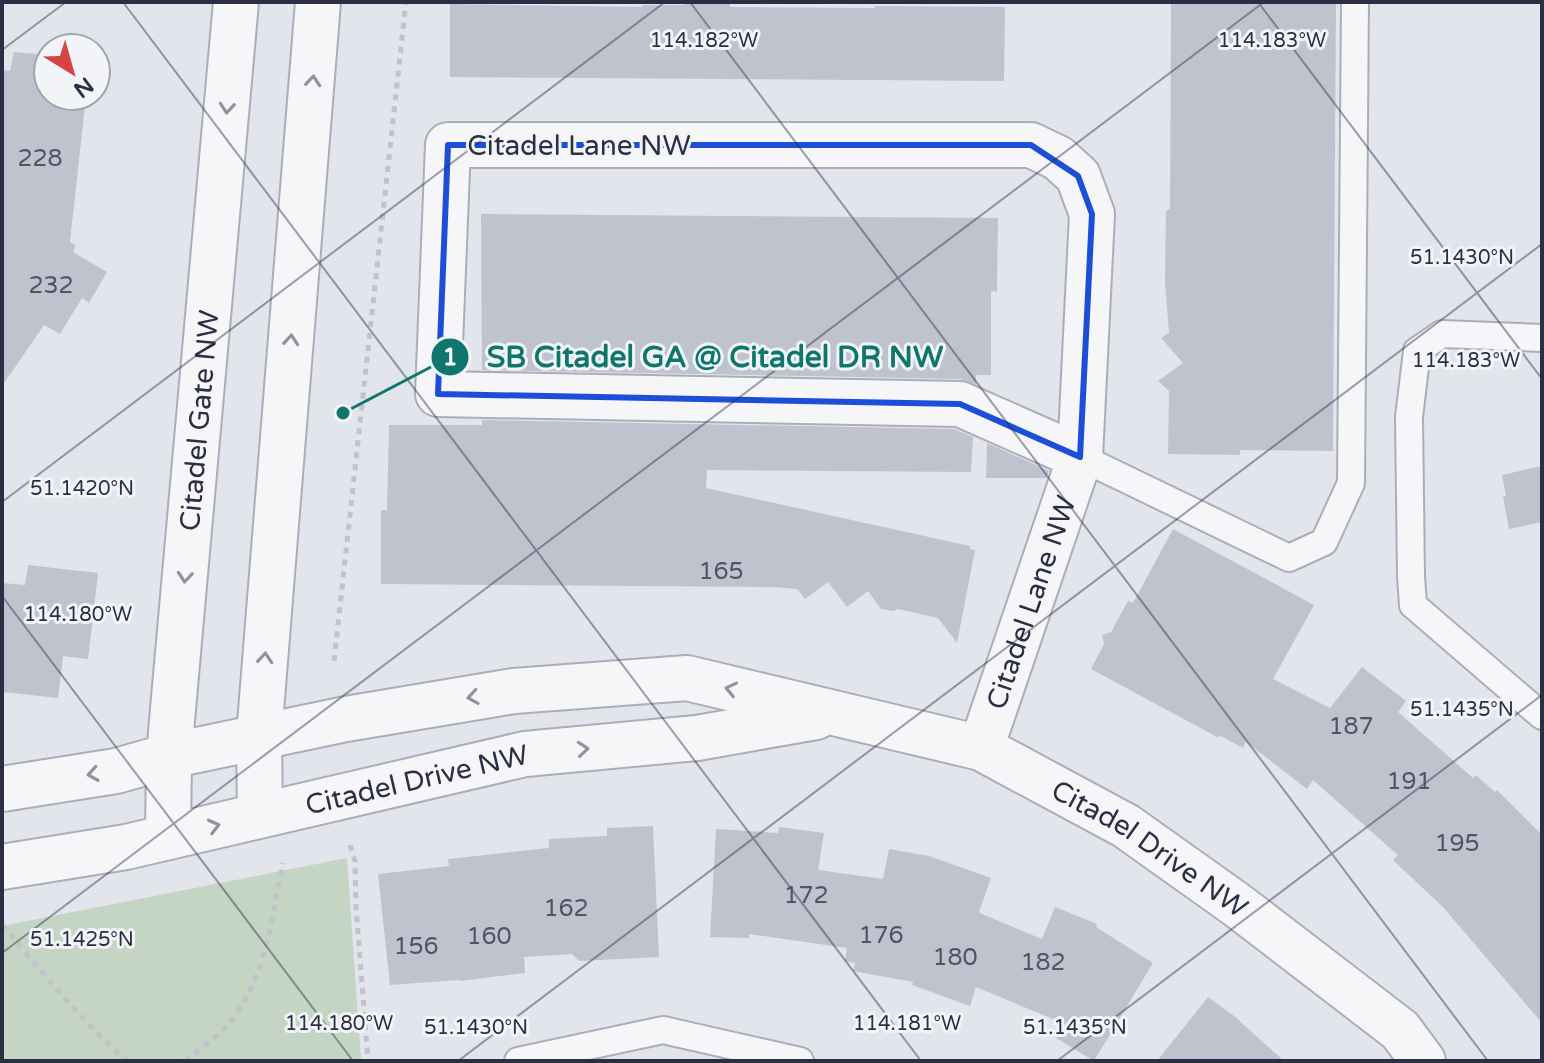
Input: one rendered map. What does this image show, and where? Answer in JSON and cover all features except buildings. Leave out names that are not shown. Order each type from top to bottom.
[{"type":"street","name":"Citadel Gate NW","points":[[168,837],[169,756],[236,2]]},
{"type":"street","points":[[260,815],[259,736],[318,2]]},
{"type":"street","name":"Citadel Lane NW","points":[[981,748],[1080,457],[1092,214],[1078,176],[1058,158],[1031,145],[448,145],[438,394],[960,404],[1080,457]]},
{"type":"street","name":"Citadel Drive NW","points":[[2,789],[116,771],[169,756],[346,719],[514,691],[687,678],[981,748],[1126,826],[1213,887],[1400,1030],[1423,1061]]},
{"type":"street","name":"Citadel Drive NW","points":[[2,867],[126,847],[525,754],[697,738],[834,713]]},
{"type":"lane","points":[[1080,457],[1289,558],[1324,542],[1351,483],[1355,2]]},
{"type":"lane","points":[[1542,338],[1442,334],[1417,351],[1409,417],[1413,605],[1542,716]]},
{"type":"lane","points":[[518,1061],[663,1030],[800,1061]]},
{"type":"path","points":[[334,661],[406,2]]},
{"type":"path","points":[[350,845],[355,861],[368,1061]]},
{"type":"path","points":[[185,1061],[231,1022],[258,971],[267,944],[283,863]]},
{"type":"path","points":[[2,925],[50,982],[127,1061]]},
{"type":"highlighted area","points":[[448,145],[1031,145],[1078,176],[1092,214],[1080,457],[960,404],[438,394]]},
{"type":"green space","points":[[347,858],[361,1061],[2,1061],[2,926]]},
{"type":"place","name":"SB Citadel GA @ Citadel DR NW","points":[[343,413]]}]
